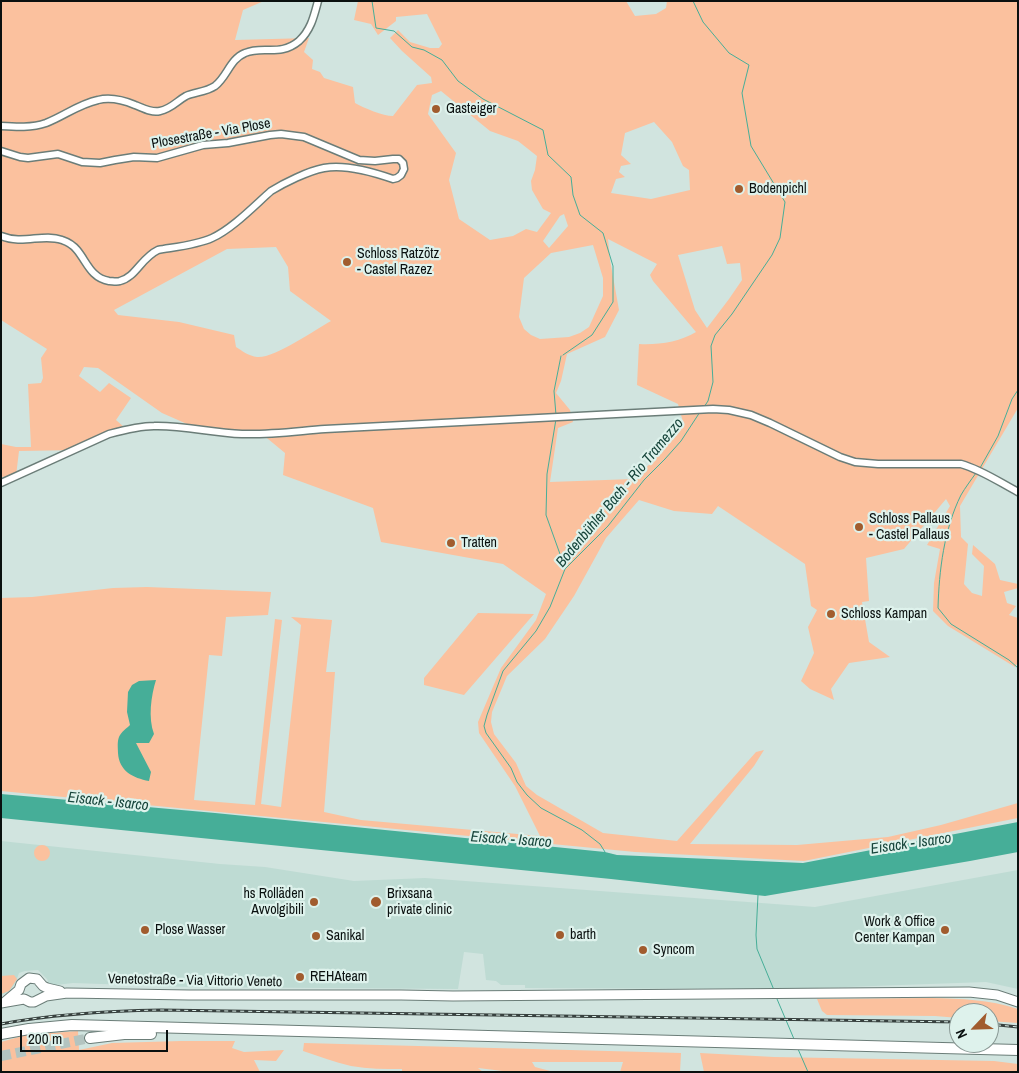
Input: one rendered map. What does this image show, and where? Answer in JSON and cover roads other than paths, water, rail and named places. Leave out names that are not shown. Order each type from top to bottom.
[{"type":"highway","points":[[1,1034],[38,1028],[81,1026],[1018,1050]]},
{"type":"highway","points":[[90,1038],[154,1034],[1018,1057]]},
{"type":"main road","name":"Venetostraße - Via Vittorio Veneto","points":[[2,1003],[20,990],[23,981],[28,978],[37,979],[47,988],[66,993]]},
{"type":"main road","points":[[41,998],[43,986]]},
{"type":"main road","points":[[20,990],[21,996],[24,999]]},
{"type":"main road","name":"Venetostraße - Via Vittorio Veneto","points":[[2,1003],[24,999],[34,1002],[46,996],[66,993],[532,996],[969,992],[997,995],[1018,1002]]},
{"type":"street","points":[[1,126],[23,127],[45,123],[88,102],[100,99],[125,101],[153,112],[169,108],[185,97],[209,90],[215,86],[242,54],[252,50],[280,50],[296,44],[308,31],[318,1]]},
{"type":"street","name":"Plosestraße - Via Plose","points":[[1,151],[28,158],[58,154],[82,162],[100,163],[134,157],[157,158],[203,145],[228,143],[281,134],[304,137],[359,160],[399,159],[403,163],[404,169],[401,176],[393,179],[362,170],[325,168],[312,171],[279,186],[222,233],[202,242],[158,250],[146,257],[128,277],[120,281],[98,278],[79,252],[70,243],[65,241],[51,238],[15,240],[1,236]]},
{"type":"street","points":[[1,483],[109,434],[140,427],[171,426],[241,434],[262,434],[707,409],[729,410],[751,415],[855,462],[878,464],[961,464],[994,477],[1018,492]]},
{"type":"water","points":[[156,680],[151,707],[151,721],[154,734],[149,743],[136,743],[151,772],[149,781],[132,776],[121,765],[118,753],[118,739],[130,725],[127,712],[128,692],[132,685],[139,681]]},
{"type":"water","name":"Eisack - Isarco","points":[[1,794],[215,813],[605,852],[617,855],[803,863],[1018,822],[1018,852],[765,896],[1,818]]},
{"type":"waterway","points":[[372,1],[376,28],[394,31],[412,47],[424,50],[442,60],[458,81],[483,99],[543,130],[548,155],[571,177],[573,195],[580,215],[603,233],[613,266],[613,302],[592,335],[563,355]]},
{"type":"waterway","name":"Bodenbühler Bach - Rio Tramezzo","points":[[693,1],[703,22],[729,53],[749,65],[742,93],[751,146],[785,202],[780,238],[772,255],[732,314],[715,335],[711,346],[713,382],[708,401],[704,407]]},
{"type":"waterway","points":[[556,415],[554,391],[561,356]]},
{"type":"waterway","points":[[980,468],[998,436],[1012,399],[1018,390]]},
{"type":"waterway","name":"Bodenbühler Bach - Rio Tramezzo","points":[[605,852],[600,844],[582,830],[541,808],[527,795],[517,782],[511,768],[486,733],[484,726],[503,671],[536,631],[550,607],[565,569],[608,526],[644,480],[681,441],[700,412]]},
{"type":"waterway","points":[[556,419],[547,474],[546,515],[565,568]]},
{"type":"waterway","points":[[976,473],[961,495],[950,522],[941,565],[938,608],[951,624],[1009,660],[1018,668]]},
{"type":"waterway","points":[[758,895],[757,949],[774,990]]},
{"type":"waterway","points":[[777,999],[794,1039]]},
{"type":"waterway","points":[[798,1049],[808,1072]]},
{"type":"tunnel","points":[[1,1056],[90,1038]]},
{"type":"railway","points":[[1,1024],[81,1014],[161,1010],[949,1022]]},
{"type":"railway","points":[[999,1025],[1018,1027]]},
{"type":"place","name":"Gasteiger","points":[[436,109]]},
{"type":"place","name":"Bodenpichl","points":[[739,189]]},
{"type":"place","name":"Schloss Ratzötz - Castel Razez","points":[[347,262]]},
{"type":"place","name":"Schloss Pallaus - Castel Pallaus","points":[[859,527]]},
{"type":"place","name":"Tratten","points":[[451,543]]},
{"type":"place","name":"Schloss Kampan","points":[[831,614]]},
{"type":"place","name":"hs Rolläden Avvolgibili","points":[[314,902]]},
{"type":"place","name":"Brixsana private clinic","points":[[376,902]]},
{"type":"place","name":"Plose Wasser","points":[[145,930]]},
{"type":"place","name":"Work & Office Center Kampan","points":[[945,930]]},
{"type":"place","name":"barth","points":[[560,935]]},
{"type":"place","name":"Sanikal","points":[[316,936]]},
{"type":"place","name":"Syncom","points":[[643,950]]},
{"type":"place","name":"REHAteam","points":[[300,977]]}]
